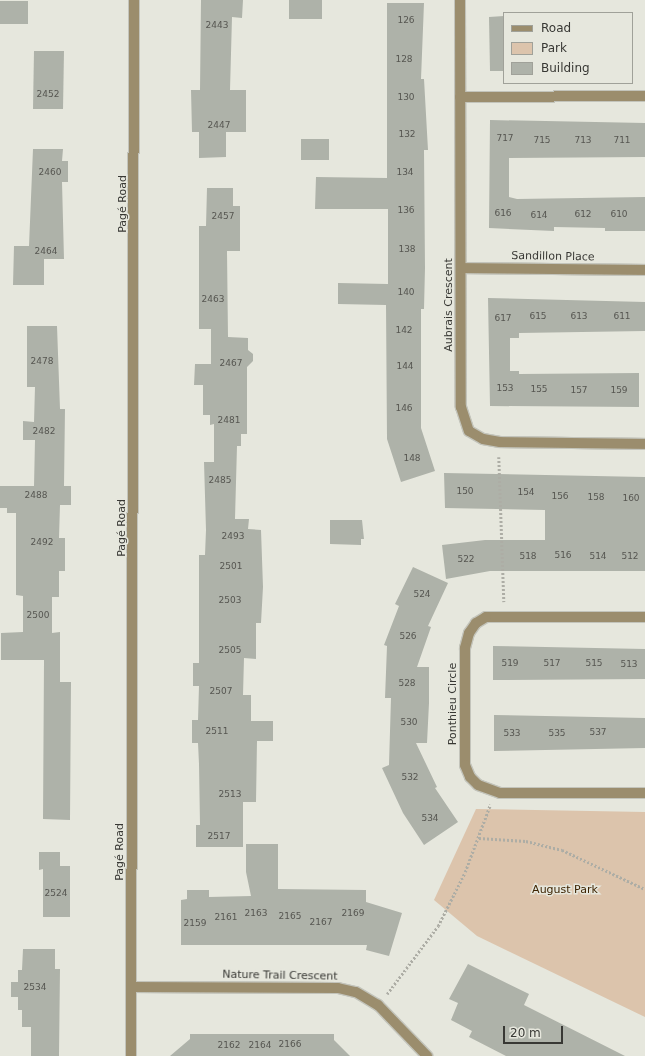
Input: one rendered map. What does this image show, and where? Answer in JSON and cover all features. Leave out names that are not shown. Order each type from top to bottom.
[{"type":"street","name":"Pagé Road","points":[[131,1056],[134,0]]},
{"type":"street","name":"Aubrais Crescent","points":[[460,0],[461,407],[469,431],[483,439],[500,442],[645,444]]},
{"type":"street","points":[[460,97],[645,96]]},
{"type":"street","name":"Sandillon Place","points":[[461,268],[645,270]]},
{"type":"street","name":"Ponthieu Circle","points":[[645,617],[504,615],[486,617],[476,623],[469,633],[465,648],[465,765],[470,777],[478,786],[493,791],[645,793]]},
{"type":"street","name":"Nature Trail Crescent","points":[[131,987],[338,988],[356,992],[378,1005],[427,1056]]},
{"type":"path","points":[[500,442],[504,615]]},
{"type":"path","points":[[378,1005],[438,926],[479,838],[493,791]]},
{"type":"path","points":[[479,838],[526,841],[562,850],[645,889]]},
{"type":"green space","name":"August Park","points":[[476,809],[645,812],[645,1017],[477,936],[434,900]]},
{"type":"building","points":[[201,0],[243,0],[242,18],[232,17],[230,90],[246,90],[246,132],[226,132],[226,157],[199,158],[199,132],[192,132],[191,90],[200,90]]},
{"type":"building","points":[[289,0],[322,0],[322,19],[289,19]]},
{"type":"building","points":[[0,1],[28,1],[28,24],[0,24]]},
{"type":"building","points":[[387,3],[424,3],[421,79],[424,79],[428,150],[424,150],[425,268],[424,309],[421,309],[421,428],[435,471],[401,482],[387,439],[386,305],[338,304],[338,283],[388,284],[388,209],[315,209],[316,177],[387,178]]},
{"type":"building","points":[[503,16],[503,71],[490,71],[489,17]]},
{"type":"building","points":[[34,51],[64,51],[63,109],[33,109]]},
{"type":"building","points":[[490,120],[645,123],[645,157],[509,158],[509,197],[517,199],[645,197],[645,231],[605,231],[605,228],[554,227],[554,231],[489,228]]},
{"type":"building","points":[[301,139],[329,139],[329,160],[301,160]]},
{"type":"building","points":[[33,149],[63,149],[62,161],[68,161],[68,182],[62,182],[64,259],[44,259],[44,285],[13,285],[14,246],[29,246]]},
{"type":"building","points":[[207,188],[233,188],[233,206],[240,206],[240,251],[227,251],[228,337],[248,338],[248,350],[253,354],[253,361],[247,367],[247,434],[241,434],[241,446],[237,446],[235,519],[249,519],[248,529],[261,530],[263,587],[261,623],[256,623],[256,659],[244,658],[243,695],[251,695],[251,721],[273,721],[273,741],[257,741],[256,802],[243,802],[243,847],[196,847],[196,825],[200,825],[199,764],[198,743],[192,743],[192,720],[198,720],[199,686],[193,686],[193,663],[199,663],[199,555],[205,555],[206,530],[204,462],[214,462],[214,424],[210,425],[210,415],[203,415],[203,385],[194,385],[195,364],[211,364],[211,329],[199,329],[199,226],[206,226]]},
{"type":"building","points":[[488,298],[645,302],[645,331],[519,333],[519,338],[510,338],[510,371],[519,371],[519,374],[639,373],[639,407],[490,406]]},
{"type":"building","points":[[27,326],[57,326],[60,409],[65,409],[64,486],[71,486],[71,505],[60,505],[59,538],[65,538],[65,571],[59,571],[59,597],[52,597],[52,633],[60,632],[60,682],[71,682],[70,820],[43,819],[44,660],[1,660],[1,633],[23,632],[23,596],[16,595],[16,513],[7,513],[7,508],[0,508],[0,486],[34,486],[35,440],[23,440],[23,421],[34,422],[35,387],[27,387]]},
{"type":"building","points":[[444,473],[645,477],[645,571],[490,571],[446,579],[442,545],[485,540],[545,540],[545,510],[445,508]]},
{"type":"building","points":[[330,520],[362,520],[364,539],[361,539],[361,545],[330,544]]},
{"type":"building","points":[[413,567],[448,583],[428,626],[431,627],[417,667],[429,667],[429,703],[427,743],[416,743],[437,787],[435,788],[458,822],[424,845],[403,813],[382,768],[389,765],[391,698],[385,698],[387,646],[384,645],[399,606],[395,604]]},
{"type":"building","points":[[493,646],[645,649],[645,679],[493,680]]},
{"type":"building","points":[[494,715],[645,718],[645,748],[494,751]]},
{"type":"building","points":[[246,844],[278,844],[278,889],[366,890],[366,902],[402,913],[389,956],[366,950],[367,945],[181,945],[181,900],[187,899],[187,890],[209,890],[209,897],[251,896],[246,872]]},
{"type":"building","points":[[39,852],[60,852],[60,866],[70,866],[70,917],[43,917],[43,869],[39,870]]},
{"type":"building","points":[[23,949],[55,949],[55,969],[60,969],[59,1056],[31,1056],[31,1027],[22,1027],[22,1010],[18,1010],[18,997],[11,997],[11,982],[18,982],[18,970],[22,970]]},
{"type":"building","points":[[468,964],[529,994],[524,1005],[625,1056],[506,1056],[469,1037],[472,1031],[451,1020],[458,1003],[449,999]]},
{"type":"building","points":[[190,1034],[334,1034],[334,1040],[350,1056],[170,1056],[190,1039]]}]
